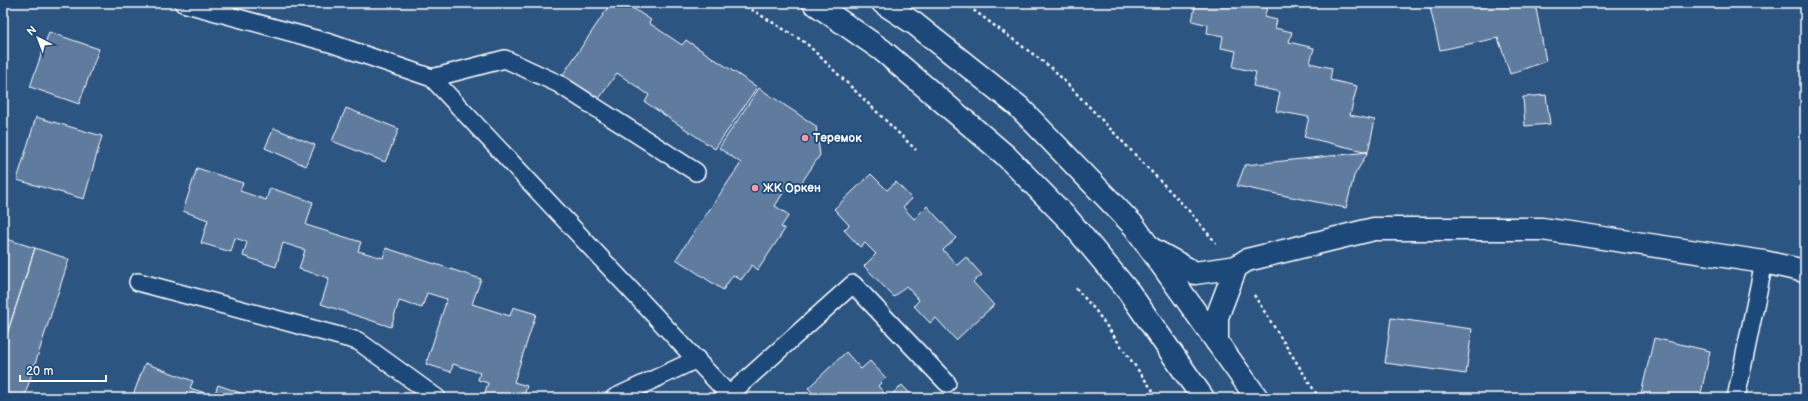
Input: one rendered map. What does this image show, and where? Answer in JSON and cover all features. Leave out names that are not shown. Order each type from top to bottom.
[{"type":"street","points":[[814,3],[882,50],[1005,155],[1068,219],[1129,292],[1202,398]]},
{"type":"street","points":[[883,3],[915,24],[1018,106],[1134,226],[1257,398]]},
{"type":"street","points":[[1150,248],[1195,273],[1236,267],[1248,260],[1374,229],[1542,229],[1764,262],[1805,271]]},
{"type":"street","points":[[1217,342],[1217,317],[1236,267]]},
{"type":"lane","points":[[183,3],[330,43],[432,78],[697,359],[730,396],[853,284],[947,383]]},
{"type":"lane","points":[[432,78],[505,59],[559,84],[696,172]]},
{"type":"lane","points":[[1736,398],[1764,262]]},
{"type":"lane","points":[[138,282],[358,341],[437,398]]},
{"type":"lane","points":[[614,398],[697,359]]},
{"type":"path","points":[[741,3],[806,43],[916,150]]},
{"type":"path","points":[[964,3],[1054,69],[1189,211],[1236,267],[1288,352],[1319,398]]},
{"type":"path","points":[[1076,288],[1096,311],[1158,398]]},
{"type":"building","points":[[611,3],[625,3],[651,20],[649,23],[682,45],[686,40],[757,87],[715,149],[645,102],[649,95],[617,73],[596,103],[560,79]]},
{"type":"building","points":[[1196,3],[1247,3],[1267,8],[1264,17],[1277,20],[1275,28],[1292,32],[1289,42],[1314,48],[1310,63],[1332,68],[1330,80],[1357,86],[1350,115],[1375,120],[1368,152],[1304,137],[1309,117],[1276,111],[1280,92],[1253,86],[1256,72],[1233,67],[1236,51],[1221,48],[1223,36],[1207,33],[1208,25],[1192,21]]},
{"type":"building","points":[[1429,3],[1535,3],[1546,61],[1510,74],[1498,38],[1440,50]]},
{"type":"building","points":[[49,32],[99,49],[79,104],[30,87]]},
{"type":"building","name":"ЖК Оркен","points":[[759,88],[816,126],[820,155],[796,191],[788,185],[775,206],[789,215],[781,227],[785,229],[758,270],[752,265],[741,280],[733,275],[723,290],[676,259],[741,163],[719,148]]},
{"type":"building","points":[[1546,95],[1550,124],[1525,126],[1523,97]]},
{"type":"building","points":[[346,108],[399,129],[385,162],[332,141]]},
{"type":"building","points":[[36,117],[102,136],[84,199],[17,180]]},
{"type":"building","points":[[274,128],[315,145],[306,166],[265,148]]},
{"type":"building","points":[[1368,152],[1354,176],[1346,208],[1237,186],[1245,165]]},
{"type":"building","points":[[197,168],[243,183],[240,191],[266,200],[270,188],[313,202],[306,225],[361,242],[358,251],[383,258],[386,248],[481,279],[472,304],[510,316],[513,307],[536,314],[514,382],[527,386],[523,398],[483,398],[488,383],[478,380],[480,373],[453,364],[451,372],[426,364],[447,299],[427,293],[422,308],[399,301],[391,327],[321,304],[329,278],[299,269],[305,250],[283,243],[276,267],[243,256],[247,242],[235,238],[231,252],[201,243],[208,220],[183,211]]},
{"type":"building","points":[[871,174],[887,190],[896,182],[912,199],[903,207],[914,219],[927,206],[956,238],[943,250],[957,265],[966,257],[982,275],[973,282],[994,305],[956,340],[936,318],[930,323],[914,306],[919,300],[906,286],[894,297],[864,266],[876,254],[865,243],[860,247],[844,230],[849,225],[834,209]]},
{"type":"building","points":[[3,238],[35,248],[3,346]]},
{"type":"building","points":[[35,248],[69,259],[24,398],[3,398],[3,346]]},
{"type":"building","points":[[1391,318],[1472,329],[1466,374],[1385,363]]},
{"type":"building","points":[[1654,338],[1710,351],[1700,398],[1640,398]]},
{"type":"building","points":[[846,352],[861,369],[870,361],[886,378],[878,386],[888,398],[818,398],[808,388]]},
{"type":"building","points":[[145,363],[193,381],[190,388],[214,396],[218,385],[255,398],[132,398]]},
{"type":"building","points":[[902,385],[914,398],[888,398]]},
{"type":"place","name":"Теремок","points":[[805,138]]},
{"type":"place","name":"ЖК Оркен","points":[[755,188]]}]
